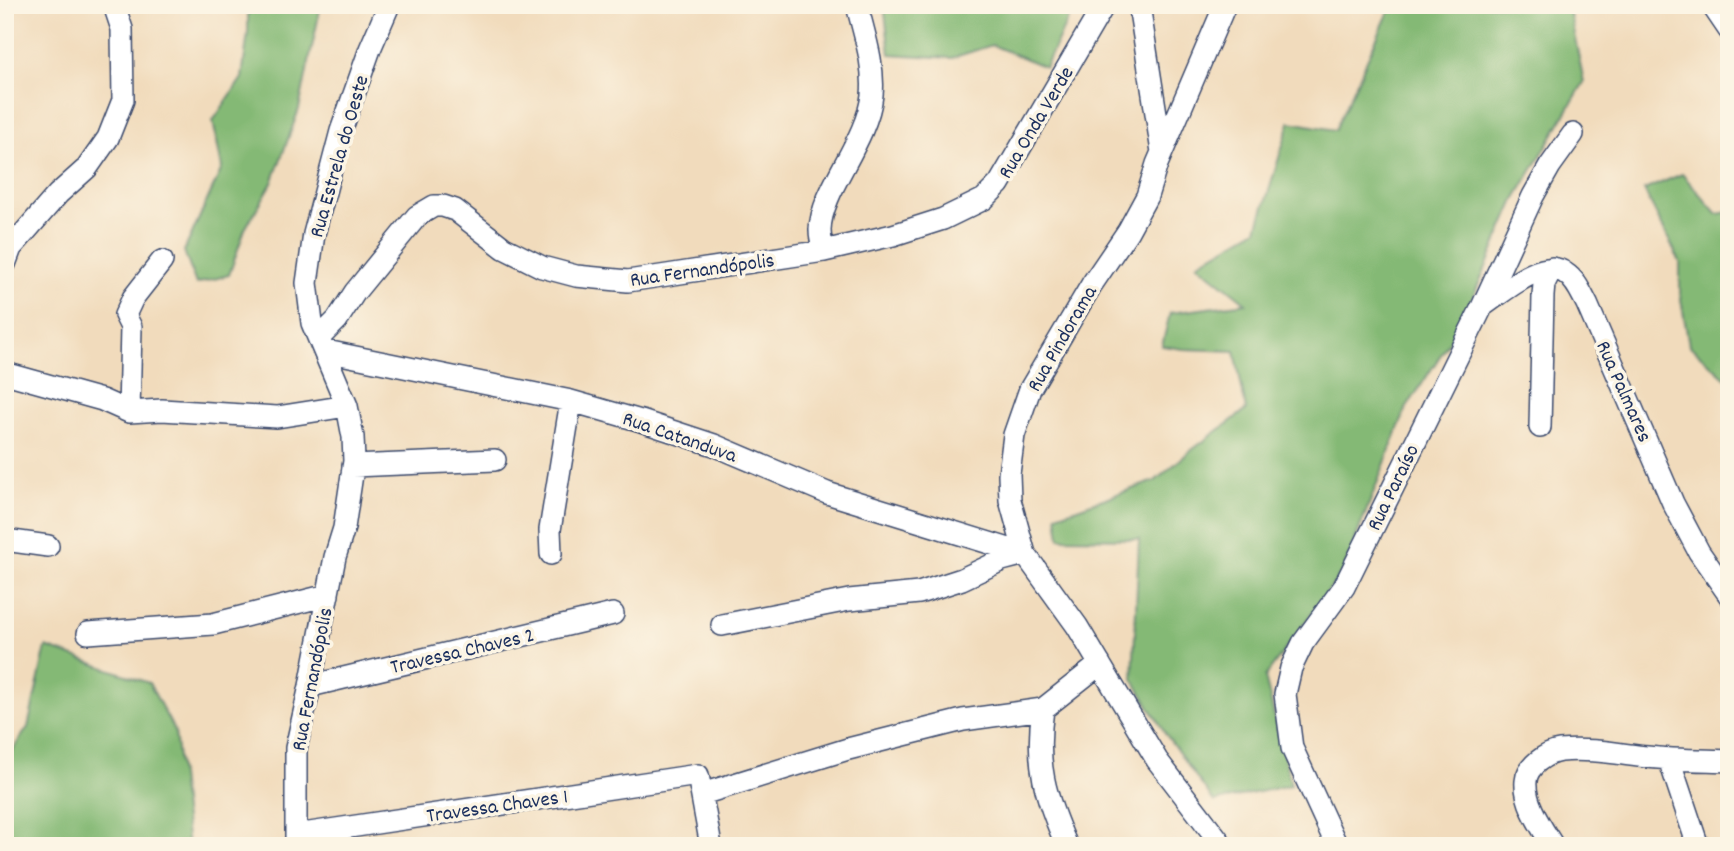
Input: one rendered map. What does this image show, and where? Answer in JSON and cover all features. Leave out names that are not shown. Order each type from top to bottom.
[{"type":"street","points":[[5,264],[11,248],[58,194],[87,168],[108,138],[123,100],[122,29],[114,5]]},
{"type":"street","name":"Rua Estrela do Oeste","points":[[323,345],[312,323],[307,283],[314,234],[341,131],[389,5]]},
{"type":"street","points":[[824,251],[820,229],[827,201],[860,138],[872,95],[869,52],[857,5]]},
{"type":"street","name":"Rua Onda Verde","points":[[824,251],[893,235],[943,219],[984,199],[999,184],[1011,165],[1104,5]]},
{"type":"street","points":[[1139,5],[1162,152]]},
{"type":"street","name":"Rua Pindorama","points":[[1223,846],[1157,760],[1077,626],[1025,554],[1010,500],[1009,474],[1014,435],[1030,389],[1092,284],[1128,231],[1147,195],[1162,152],[1225,5]]},
{"type":"street","points":[[1712,5],[1729,30]]},
{"type":"street","name":"Rua Paraíso","points":[[1337,846],[1292,748],[1285,694],[1291,668],[1303,643],[1344,587],[1482,307],[1533,196],[1573,134]]},
{"type":"street","name":"Rua Fernandópolis","points":[[296,841],[296,748],[335,557],[344,528],[353,466],[353,437],[347,406],[323,345],[355,292],[417,216],[433,206],[443,206],[455,211],[503,248],[542,267],[576,276],[639,279],[824,251]]},
{"type":"street","points":[[129,412],[131,327],[125,315],[133,298],[162,261]]},
{"type":"street","points":[[1482,307],[1534,272],[1552,268]]},
{"type":"street","points":[[1540,427],[1543,296],[1544,284],[1552,268]]},
{"type":"street","name":"Rua Palmares","points":[[1552,268],[1563,270],[1574,281],[1587,304],[1674,503],[1699,552],[1729,595]]},
{"type":"street","name":"Rua Catanduva","points":[[323,345],[571,401],[714,445],[839,497],[1025,554]]},
{"type":"street","points":[[5,373],[102,400],[129,412],[162,410],[277,417],[347,406]]},
{"type":"street","points":[[551,554],[550,530],[571,401]]},
{"type":"street","points":[[353,466],[495,460]]},
{"type":"street","points":[[5,540],[48,546]]},
{"type":"street","points":[[722,625],[849,600],[919,593],[962,579],[1002,560],[1025,554]]},
{"type":"street","points":[[88,633],[213,624],[328,595]]},
{"type":"street","name":"Travessa Chaves 2","points":[[310,686],[613,614]]},
{"type":"street","points":[[1067,846],[1051,810],[1041,776],[1038,739],[1043,709],[1100,664]]},
{"type":"street","name":"Travessa Chaves 1","points":[[296,841],[700,785],[963,720],[1043,709]]},
{"type":"street","points":[[1553,846],[1531,805],[1526,780],[1530,770],[1542,758],[1559,751],[1729,761]]},
{"type":"street","points":[[1669,759],[1698,846]]},
{"type":"street","points":[[700,785],[711,846]]},
{"type":"green space","points":[[248,5],[321,5],[299,109],[272,183],[245,229],[229,275],[196,284],[184,251],[222,168],[213,121],[242,78],[248,32]]},
{"type":"green space","points":[[884,5],[1075,5],[1045,67],[992,45],[952,58],[890,54]]},
{"type":"green space","points":[[1392,5],[1568,5],[1584,82],[1516,198],[1463,320],[1406,409],[1343,571],[1265,677],[1291,785],[1214,802],[1167,736],[1133,679],[1139,539],[1060,538],[1057,515],[1155,481],[1246,410],[1235,351],[1162,346],[1170,313],[1246,303],[1197,264],[1257,229],[1290,122],[1335,130]]},
{"type":"green space","points":[[1682,174],[1717,214],[1729,212],[1729,381],[1689,345],[1680,294],[1680,262],[1644,190]]},
{"type":"green space","points":[[46,647],[149,683],[175,732],[188,846],[5,846],[5,761],[28,727]]}]
